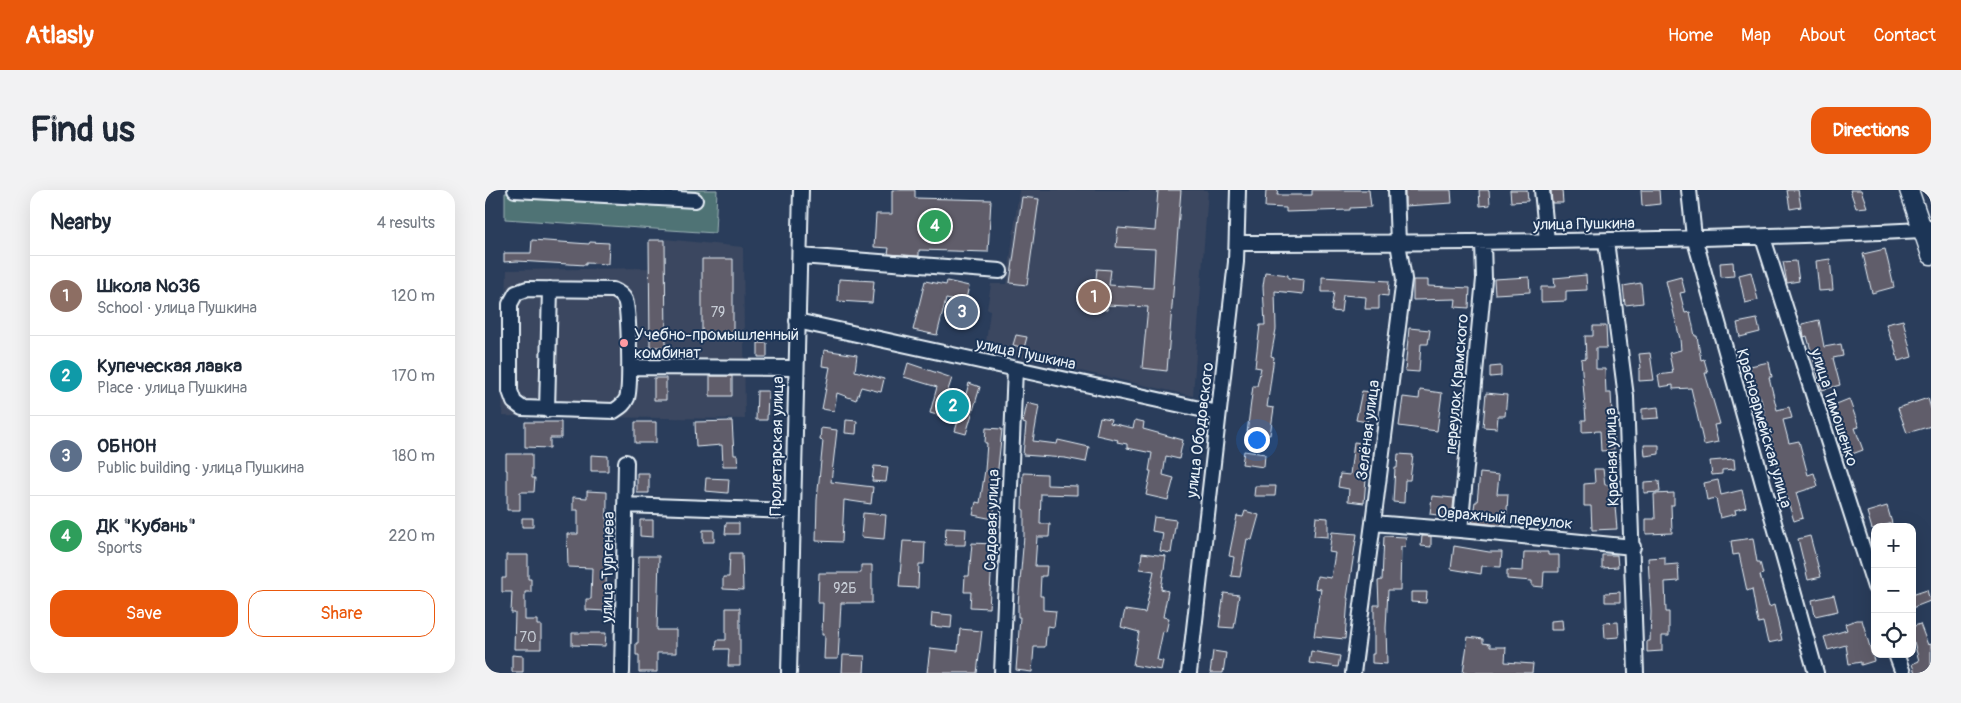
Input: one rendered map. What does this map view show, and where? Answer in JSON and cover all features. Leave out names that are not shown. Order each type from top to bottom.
[{"type":"main road","points":[[1909,190],[1927,229],[1931,255]]},
{"type":"street","points":[[515,190],[695,200]]},
{"type":"street","name":"Пролетарская улица","points":[[789,673],[795,368],[801,190]]},
{"type":"street","name":"улица Ободовского","points":[[1189,673],[1237,243],[1238,190]]},
{"type":"street","name":"Зелёная улица","points":[[1353,673],[1404,279],[1398,243],[1396,190]]},
{"type":"street","points":[[1542,190],[1547,241]]},
{"type":"street","name":"Красноармейская улица","points":[[1689,190],[1694,237],[1816,673]]},
{"type":"street","name":"улица Пушкина","points":[[1237,243],[1606,241],[1694,237],[1763,238],[1927,229]]},
{"type":"street","name":"улица Тимошенко","points":[[1763,238],[1871,575]]},
{"type":"street","name":"Красная улица","points":[[1606,241],[1626,397],[1633,547],[1636,673]]},
{"type":"street","name":"переулок Крамского","points":[[1460,530],[1484,279],[1483,242]]},
{"type":"street","points":[[800,256],[1000,271]]},
{"type":"street","points":[[527,289],[551,289],[613,290],[621,294],[626,306],[629,367],[628,396],[623,406],[614,411],[547,410],[522,408],[514,402],[510,391],[510,304],[516,293],[527,289]]},
{"type":"street","points":[[547,410],[551,289]]},
{"type":"street","name":"улица Пушкина","points":[[797,321],[1218,413]]},
{"type":"street","points":[[629,367],[795,368]]},
{"type":"street","name":"Садовая улица","points":[[1002,673],[1015,369]]},
{"type":"street","name":"улица Тургенева","points":[[622,673],[626,462]]},
{"type":"street","points":[[625,505],[792,511]]},
{"type":"street","name":"Овражный переулок","points":[[1373,524],[1460,530],[1633,547]]},
{"type":"street","points":[[1898,658],[1903,673]]},
{"type":"shaded area","points":[[1019,190],[1208,190],[1193,396],[985,350],[990,311],[987,309],[991,284],[1007,284]]},
{"type":"shaded area","name":"Учебно-промышленный комбинат","points":[[665,239],[743,247],[745,419],[502,416],[507,270],[649,268],[649,240]]},
{"type":"green space","points":[[617,190],[717,190],[715,233],[505,219],[505,193],[697,204]]},
{"type":"building","points":[[892,190],[915,190],[915,198],[991,200],[988,252],[919,250],[919,256],[888,254],[889,248],[874,247],[876,214],[892,214]]},
{"type":"building","points":[[1158,190],[1181,190],[1167,371],[1142,368],[1148,307],[1107,305],[1107,310],[1093,309],[1097,269],[1111,270],[1109,285],[1153,288],[1155,249],[1116,247],[1118,228],[1155,231]]},
{"type":"building","points":[[1266,190],[1278,190],[1277,195],[1312,195],[1312,190],[1369,190],[1371,207],[1350,208],[1350,210],[1286,212],[1286,208],[1265,207]]},
{"type":"building","points":[[1405,190],[1451,190],[1452,203],[1405,206]]},
{"type":"building","points":[[1479,190],[1489,190],[1490,205],[1480,206]]},
{"type":"building","points":[[1510,190],[1527,190],[1528,201],[1511,202]]},
{"type":"building","points":[[1551,190],[1562,190],[1563,203],[1552,203]]},
{"type":"building","points":[[1641,190],[1659,190],[1660,204],[1642,206]]},
{"type":"building","points":[[1787,190],[1798,190],[1801,207],[1790,209]]},
{"type":"building","points":[[1850,190],[1861,190],[1867,207],[1856,208]]},
{"type":"building","points":[[1022,197],[1039,199],[1027,285],[1010,283]]},
{"type":"building","points":[[532,240],[589,244],[590,242],[609,243],[608,264],[504,262],[504,253],[531,253]]},
{"type":"building","points":[[649,240],[665,240],[666,347],[650,347]]},
{"type":"building","points":[[1885,249],[1894,287],[1872,293],[1863,254]]},
{"type":"building","points":[[702,259],[733,259],[733,336],[702,336]]},
{"type":"building","points":[[1830,259],[1833,290],[1819,291],[1816,261]]},
{"type":"building","points":[[1796,261],[1799,281],[1787,283],[1783,262]]},
{"type":"building","points":[[1733,262],[1734,276],[1721,277],[1720,263]]},
{"type":"building","points":[[1265,272],[1288,275],[1288,278],[1304,280],[1303,294],[1275,291],[1276,329],[1271,356],[1274,357],[1267,407],[1274,408],[1270,435],[1247,433],[1253,386],[1257,386],[1261,368],[1255,367],[1260,325],[1265,325],[1263,286]]},
{"type":"building","points":[[1751,272],[1758,300],[1745,303],[1739,275]]},
{"type":"building","points":[[1586,275],[1587,290],[1566,291],[1566,301],[1541,302],[1541,287],[1555,287],[1554,278]]},
{"type":"building","points":[[1322,277],[1389,281],[1388,296],[1379,295],[1379,309],[1365,309],[1366,297],[1343,295],[1341,312],[1331,311],[1334,292],[1322,292]]},
{"type":"building","points":[[1529,277],[1530,292],[1495,294],[1494,279]]},
{"type":"building","points":[[1681,277],[1685,292],[1680,293],[1685,313],[1690,312],[1701,360],[1704,359],[1708,373],[1705,373],[1720,424],[1714,425],[1718,442],[1704,445],[1691,388],[1673,389],[1673,385],[1660,387],[1658,375],[1673,373],[1669,353],[1681,350],[1666,281]]},
{"type":"building","points":[[839,279],[874,281],[872,303],[838,301]]},
{"type":"building","points":[[1413,280],[1428,280],[1428,286],[1470,288],[1469,308],[1455,307],[1456,299],[1413,300]]},
{"type":"building","points":[[925,281],[946,285],[947,281],[969,286],[965,303],[946,299],[937,335],[913,330]]},
{"type":"building","points":[[1641,283],[1643,303],[1625,305],[1623,286]]},
{"type":"building","points":[[1757,319],[1760,332],[1740,337],[1737,323]]},
{"type":"building","points":[[1819,320],[1824,347],[1841,344],[1843,356],[1833,358],[1840,385],[1822,390],[1807,336],[1804,337],[1802,324]]},
{"type":"building","points":[[1903,320],[1912,357],[1898,361],[1893,340],[1891,340],[1886,324]]},
{"type":"building","points":[[1593,326],[1606,326],[1607,348],[1596,348],[1596,369],[1605,369],[1606,393],[1611,393],[1614,450],[1601,451],[1600,431],[1582,432],[1582,420],[1586,420],[1581,359],[1586,358],[1585,336],[1593,336]]},
{"type":"building","points":[[1409,328],[1430,330],[1428,344],[1421,344],[1419,372],[1405,371]]},
{"type":"building","points":[[1016,335],[1027,337],[1024,348],[1013,345]]},
{"type":"building","points":[[758,343],[767,343],[767,357],[758,357]]},
{"type":"building","points":[[824,350],[857,355],[855,371],[884,379],[881,392],[861,387],[856,400],[837,393],[834,411],[822,409],[830,367],[822,366]]},
{"type":"building","points":[[1650,353],[1654,380],[1639,381],[1639,369],[1641,368],[1639,354]]},
{"type":"building","points":[[1769,362],[1772,377],[1769,377],[1777,410],[1789,407],[1792,418],[1783,420],[1789,443],[1799,441],[1808,475],[1814,473],[1818,486],[1796,493],[1803,518],[1794,521],[1771,447],[1773,446],[1760,396],[1756,398],[1753,387],[1750,366]]},
{"type":"building","points":[[908,363],[952,378],[947,393],[965,398],[969,383],[980,387],[966,434],[955,431],[958,421],[930,413],[937,387],[904,377]]},
{"type":"building","points":[[1501,366],[1501,376],[1490,377],[1490,367]]},
{"type":"building","points":[[710,376],[732,376],[732,396],[710,396]]},
{"type":"building","points":[[654,378],[666,378],[666,400],[654,400]]},
{"type":"building","points":[[1420,390],[1442,393],[1437,431],[1399,426],[1403,397],[1419,399]]},
{"type":"building","points":[[757,391],[768,391],[767,420],[756,420]]},
{"type":"building","points":[[1362,391],[1372,392],[1367,422],[1356,420]]},
{"type":"building","points":[[1486,393],[1507,395],[1505,416],[1498,416],[1497,428],[1483,427]]},
{"type":"building","points":[[1928,398],[1931,409],[1931,426],[1907,433],[1898,408]]},
{"type":"building","points":[[1849,399],[1859,427],[1855,428],[1863,450],[1844,457],[1839,444],[1842,443],[1829,407]]},
{"type":"building","points":[[1027,403],[1039,406],[1033,441],[1057,444],[1058,440],[1089,447],[1086,462],[1065,458],[1023,455],[1026,424],[1023,423]]},
{"type":"building","points":[[1658,407],[1659,418],[1642,419],[1642,409]]},
{"type":"building","points":[[1100,417],[1111,419],[1110,423],[1133,428],[1135,420],[1144,422],[1143,429],[1183,440],[1179,459],[1166,456],[1163,475],[1174,478],[1168,500],[1146,495],[1151,471],[1149,471],[1152,453],[1127,448],[1127,444],[1117,442],[1118,440],[1096,435]]},
{"type":"building","points":[[846,420],[857,421],[856,434],[845,433]]},
{"type":"building","points":[[732,421],[734,455],[737,455],[738,466],[723,466],[722,445],[696,447],[695,422]]},
{"type":"building","points":[[525,422],[561,422],[561,438],[550,438],[550,448],[525,447]]},
{"type":"building","points":[[635,422],[656,422],[656,443],[635,443]]},
{"type":"building","points":[[821,428],[837,430],[831,482],[873,487],[871,504],[844,500],[842,542],[816,541],[817,500],[823,441],[820,440]]},
{"type":"building","points":[[986,428],[1002,429],[993,519],[973,515],[976,502],[980,503],[985,470]]},
{"type":"building","points":[[1354,442],[1369,444],[1364,503],[1348,501],[1349,489],[1338,487],[1340,474],[1350,475]]},
{"type":"building","points":[[1644,445],[1659,445],[1659,454],[1645,456]]},
{"type":"building","points":[[1244,451],[1265,454],[1264,467],[1242,464]]},
{"type":"building","points":[[506,454],[532,454],[532,478],[535,478],[534,492],[520,492],[520,510],[507,510]]},
{"type":"building","points":[[1398,454],[1413,455],[1410,480],[1405,480],[1404,503],[1393,502],[1395,468],[1397,468]]},
{"type":"building","points":[[591,455],[608,456],[608,471],[591,471]]},
{"type":"building","points":[[1734,459],[1735,469],[1722,470],[1722,474],[1712,475],[1710,461]]},
{"type":"building","points":[[874,466],[888,467],[886,482],[872,481]]},
{"type":"building","points":[[1594,469],[1603,469],[1605,485],[1613,484],[1617,529],[1592,530],[1591,506],[1584,506],[1584,484],[1595,483]]},
{"type":"building","points":[[637,473],[649,473],[649,493],[637,493]]},
{"type":"building","points":[[1023,473],[1047,474],[1047,485],[1077,486],[1077,495],[1041,494],[1040,524],[1050,524],[1049,537],[1037,537],[1035,566],[1047,566],[1046,576],[1041,576],[1040,596],[1043,596],[1043,610],[1056,611],[1054,627],[1047,626],[1045,647],[1034,647],[1032,672],[1016,670],[1020,617],[1018,617],[1018,604],[1024,536],[1024,510],[1022,509]]},
{"type":"building","points":[[1480,473],[1499,475],[1497,494],[1508,494],[1506,526],[1472,522],[1475,502],[1477,502]]},
{"type":"building","points":[[706,478],[729,479],[728,493],[705,491]]},
{"type":"building","points":[[1718,480],[1721,495],[1742,490],[1746,507],[1735,510],[1736,514],[1720,518],[1716,498],[1707,500],[1704,483]]},
{"type":"building","points":[[1659,481],[1660,492],[1644,493],[1644,482]]},
{"type":"building","points":[[1255,486],[1276,486],[1275,496],[1254,496]]},
{"type":"building","points":[[587,491],[607,492],[606,611],[586,610],[586,599],[591,599],[592,568],[568,567],[567,534],[578,534],[578,510],[573,510],[573,497],[587,498]]},
{"type":"building","points":[[1674,493],[1674,505],[1671,505],[1672,533],[1646,534],[1646,519],[1655,519],[1654,494]]},
{"type":"building","points":[[1432,496],[1454,498],[1452,517],[1430,514]]},
{"type":"building","points":[[1887,506],[1892,523],[1871,523],[1871,526],[1867,512]]},
{"type":"building","points":[[1245,511],[1259,515],[1252,540],[1247,539],[1240,577],[1231,576],[1234,557],[1229,556],[1237,516],[1243,517]]},
{"type":"building","points":[[863,513],[886,515],[884,539],[861,537]]},
{"type":"building","points":[[1154,517],[1176,520],[1171,553],[1160,551],[1163,533],[1152,531]]},
{"type":"building","points":[[1316,517],[1328,518],[1328,537],[1314,536]]},
{"type":"building","points":[[522,518],[533,518],[533,527],[522,527]]},
{"type":"building","points":[[640,520],[653,520],[653,537],[640,536]]},
{"type":"building","points":[[726,523],[739,523],[739,534],[725,534]]},
{"type":"building","points":[[946,528],[966,529],[965,545],[945,545]]},
{"type":"building","points":[[703,530],[714,530],[714,542],[703,542]]},
{"type":"building","points":[[1332,532],[1357,534],[1347,598],[1345,639],[1314,636],[1321,589],[1315,588],[1317,576],[1331,578],[1335,553],[1329,552]]},
{"type":"building","points":[[1384,536],[1406,537],[1405,547],[1401,547],[1400,590],[1388,590],[1387,664],[1372,663],[1372,654],[1374,654],[1374,605],[1379,605],[1378,581],[1382,580]]},
{"type":"building","points":[[1422,536],[1431,536],[1431,547],[1421,546]]},
{"type":"building","points":[[1810,536],[1821,577],[1808,580],[1798,539]]},
{"type":"building","points":[[1753,538],[1757,562],[1760,562],[1763,574],[1760,575],[1769,607],[1774,605],[1782,640],[1768,643],[1763,622],[1758,623],[1752,589],[1747,591],[1739,554],[1733,555],[1731,541]]},
{"type":"building","points":[[903,541],[925,542],[924,564],[919,564],[918,588],[899,587]]},
{"type":"building","points":[[972,543],[993,544],[989,608],[970,607],[971,592],[964,592],[965,576],[969,576]]},
{"type":"building","points":[[1454,546],[1489,552],[1502,552],[1501,567],[1482,566],[1481,574],[1451,569]]},
{"type":"building","points":[[1524,552],[1548,552],[1548,555],[1559,555],[1559,572],[1544,572],[1543,587],[1532,586],[1532,581],[1507,579],[1507,570],[1523,571]]},
{"type":"building","points":[[730,553],[742,553],[743,590],[723,589],[723,577],[729,577]]},
{"type":"building","points":[[1142,553],[1166,556],[1161,589],[1168,591],[1163,617],[1169,618],[1166,632],[1163,631],[1157,660],[1163,661],[1161,670],[1133,665],[1139,632],[1121,627],[1125,610],[1145,613],[1154,571],[1140,569]]},
{"type":"building","points":[[506,555],[528,555],[528,579],[531,579],[531,592],[525,592],[525,620],[537,620],[537,625],[541,625],[541,649],[514,649],[515,613],[511,613],[512,592],[502,592],[502,578],[506,578]]},
{"type":"building","points":[[1602,555],[1617,555],[1618,567],[1602,568]]},
{"type":"building","points":[[639,556],[659,556],[657,630],[676,630],[676,653],[657,653],[657,672],[639,672],[639,655],[636,655],[636,643],[638,643]]},
{"type":"building","points":[[1665,557],[1665,565],[1678,564],[1679,581],[1665,582],[1666,612],[1669,612],[1669,636],[1662,636],[1662,651],[1647,652],[1647,641],[1650,641],[1651,612],[1648,558]]},
{"type":"building","points":[[861,565],[872,565],[872,603],[841,603],[838,659],[824,659],[825,635],[822,635],[823,603],[818,603],[819,573],[861,573]]},
{"type":"building","points":[[1927,590],[1930,601],[1916,606],[1916,594]]},
{"type":"building","points":[[1411,592],[1427,592],[1426,603],[1411,602]]},
{"type":"building","points":[[1620,592],[1620,602],[1605,602],[1605,593]]},
{"type":"building","points":[[1224,593],[1239,595],[1234,628],[1219,627]]},
{"type":"building","points":[[1834,595],[1838,611],[1815,616],[1812,600]]},
{"type":"building","points":[[726,608],[740,608],[740,666],[728,666],[729,649],[716,649],[717,640],[726,640]]},
{"type":"building","points":[[932,613],[952,615],[951,628],[931,626]]},
{"type":"building","points":[[1562,620],[1563,630],[1551,630],[1551,621]]},
{"type":"building","points":[[1862,620],[1871,651],[1871,658],[1873,658],[1874,661],[1861,665],[1861,662],[1849,664],[1846,645],[1828,650],[1824,637],[1847,630],[1845,624]]},
{"type":"building","points":[[1618,622],[1619,637],[1605,638],[1604,623]]},
{"type":"building","points":[[1920,624],[1928,645],[1931,644],[1931,672],[1915,673],[1912,664],[1919,661],[1916,650],[1916,626]]},
{"type":"building","points":[[960,629],[982,631],[977,673],[927,673],[930,648],[958,651]]},
{"type":"building","points":[[572,633],[606,633],[605,646],[572,645]]},
{"type":"building","points":[[1468,637],[1483,639],[1483,643],[1490,644],[1490,647],[1506,647],[1505,662],[1533,664],[1532,673],[1463,673]]},
{"type":"building","points":[[1213,651],[1226,653],[1223,673],[1210,673]]},
{"type":"building","points":[[1311,651],[1340,656],[1338,667],[1309,663]]},
{"type":"building","points":[[512,655],[523,656],[523,672],[512,672]]},
{"type":"building","points":[[843,655],[865,656],[864,673],[842,673]]},
{"type":"place","name":"ДК \"Кубань\"","points":[[935,226]]},
{"type":"place","name":"Школа №36","points":[[1094,297]]},
{"type":"place","name":"ОБНОН","points":[[962,312]]},
{"type":"place","name":"Учебно-промышленный комбинат","points":[[624,343]]},
{"type":"place","name":"Купеческая лавка","points":[[953,406]]}]
